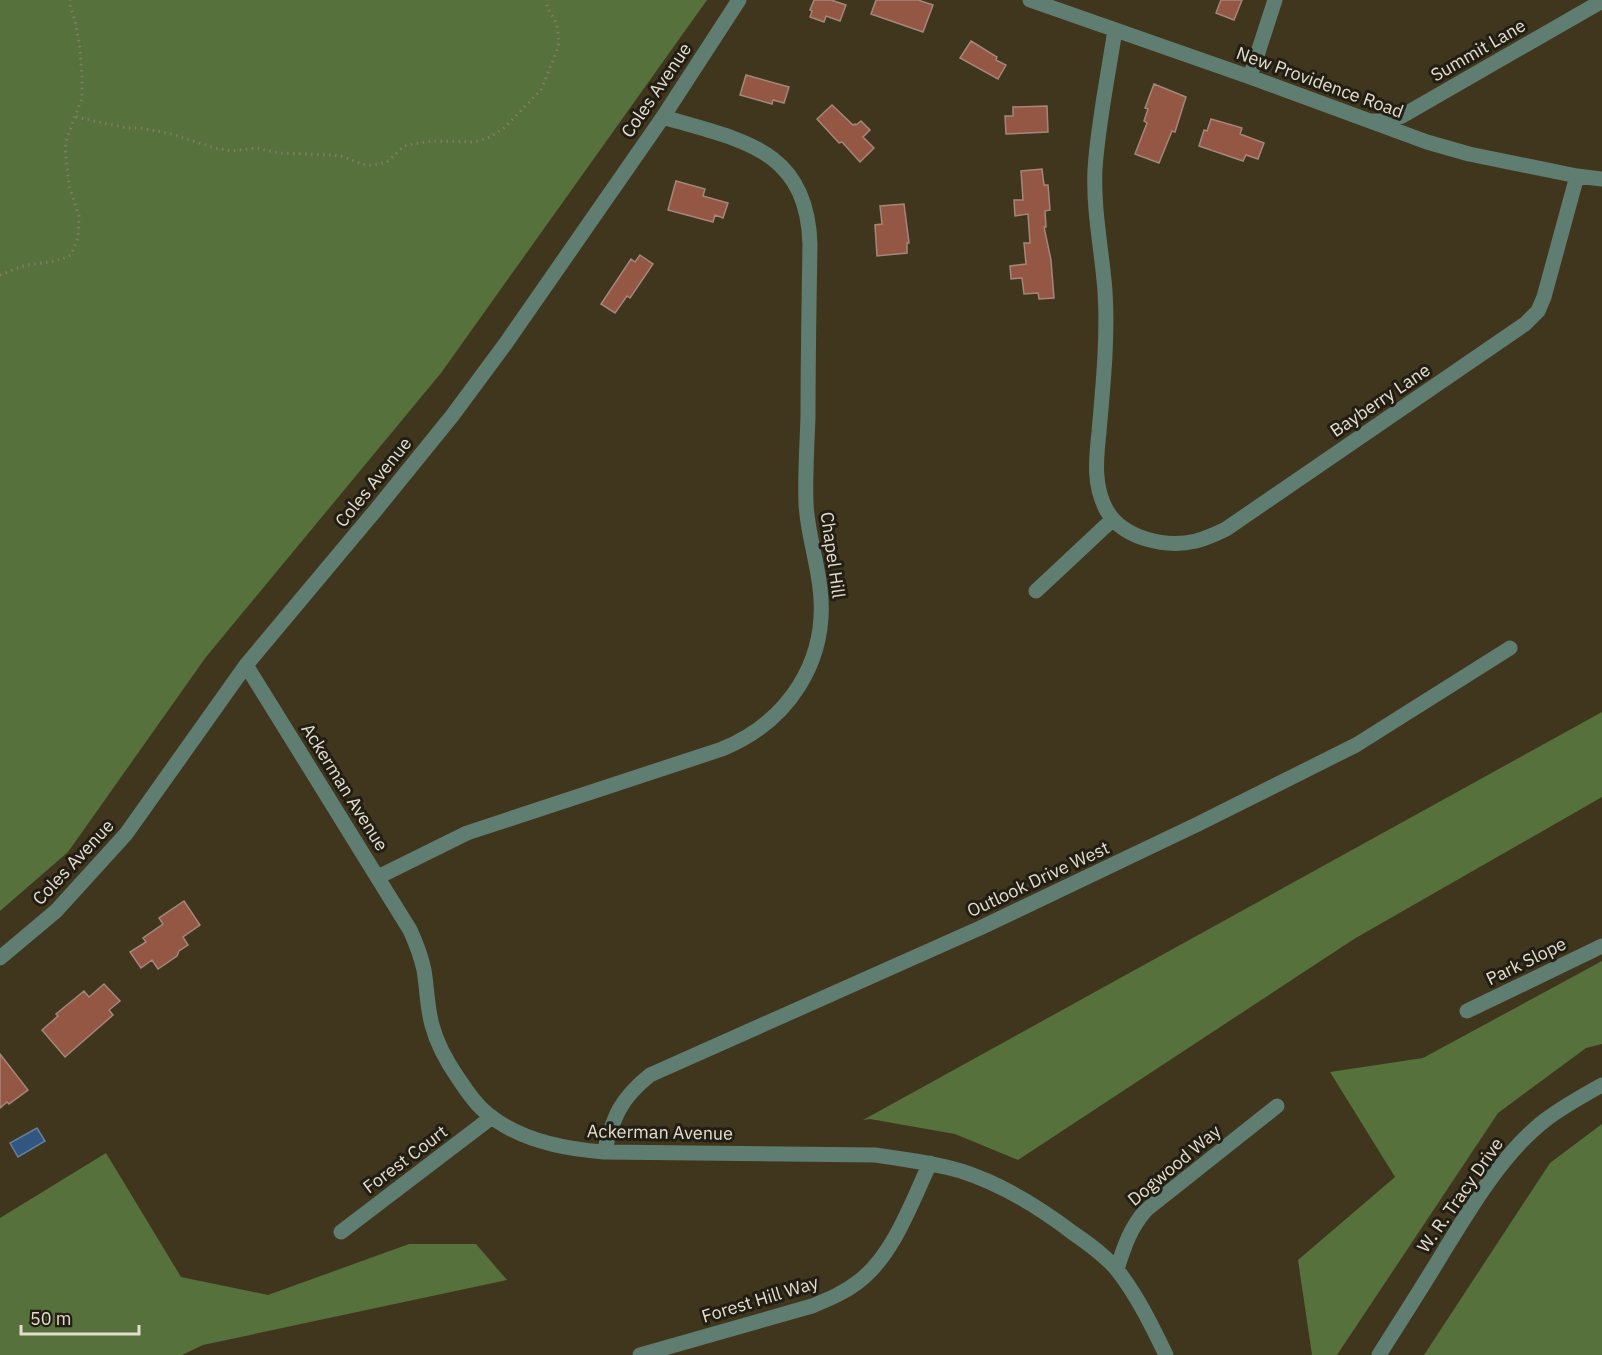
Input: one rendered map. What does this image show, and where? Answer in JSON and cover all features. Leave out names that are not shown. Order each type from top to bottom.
[{"type":"street","name":"Coles Avenue","points":[[0,958],[56,911],[126,834],[246,665],[452,416],[513,334],[663,117],[739,0]]},
{"type":"street","name":"New Providence Road","points":[[1030,0],[1427,142],[1469,154],[1602,179]]},
{"type":"street","points":[[1250,77],[1275,0]]},
{"type":"street","name":"Summit Lane","points":[[1370,122],[1389,121],[1402,117],[1602,1]]},
{"type":"street","name":"Bayberry Lane","points":[[1114,30],[1095,171],[1106,321],[1105,369],[1096,476],[1098,490],[1113,519],[1135,535],[1150,540],[1177,543],[1194,541],[1226,529],[1525,324],[1538,311],[1544,297],[1577,176]]},
{"type":"street","name":"Chapel Hill","points":[[378,877],[466,833],[736,743],[763,726],[781,710],[795,692],[810,664],[819,633],[822,602],[806,505],[810,223],[805,203],[796,184],[783,167],[758,148],[663,117]]},
{"type":"street","points":[[1036,591],[1113,519]]},
{"type":"street","name":"Outlook Drive West","points":[[604,1152],[612,1124],[621,1105],[633,1089],[650,1075],[980,928],[1356,746],[1510,648]]},
{"type":"street","name":"Ackerman Avenue","points":[[246,665],[402,916],[417,945],[432,1023],[444,1056],[468,1093],[492,1117],[531,1138],[578,1150],[875,1155],[930,1164],[970,1174],[1040,1209],[1097,1250],[1117,1269],[1138,1300],[1166,1355]]},
{"type":"street","name":"Park Slope","points":[[1467,1011],[1602,946]]},
{"type":"street","name":"W. R. Tracy Drive","points":[[1379,1355],[1467,1214],[1517,1147],[1543,1122],[1576,1098],[1602,1085]]},
{"type":"street","name":"Dogwood Way","points":[[1117,1269],[1129,1235],[1146,1210],[1277,1106]]},
{"type":"street","name":"Forest Court","points":[[341,1232],[492,1117]]},
{"type":"street","name":"Forest Hill Way","points":[[640,1355],[812,1306],[847,1290],[860,1281],[884,1255],[901,1227],[930,1164]]},
{"type":"path","points":[[0,275],[25,266],[58,261],[70,255],[78,238],[79,216],[69,186],[64,148],[82,98],[80,48],[70,0]]},
{"type":"path","points":[[76,117],[127,128],[168,133],[214,148],[232,151],[256,148],[279,153],[341,156],[370,165],[388,161],[404,146],[434,141],[475,142],[490,137],[504,128],[541,90],[559,40],[557,26],[547,8],[547,0]]},
{"type":"green space","points":[[0,0],[707,0],[441,373],[206,657],[68,852],[0,911]]},
{"type":"green space","points":[[1602,712],[1602,797],[1354,939],[1018,1160],[955,1134],[870,1119],[863,1120]]},
{"type":"green space","points":[[1602,961],[1602,1044],[1586,1048],[1498,1113],[1337,1355],[1312,1355],[1298,1260],[1395,1177],[1330,1072],[1423,1058]]},
{"type":"green space","points":[[1602,1124],[1602,1355],[1424,1355],[1550,1163]]},
{"type":"green space","points":[[106,1153],[181,1277],[268,1295],[409,1244],[476,1244],[507,1280],[203,1345],[182,1355],[0,1355],[0,1218]]},
{"type":"water","points":[[37,1128],[45,1141],[18,1157],[10,1143]]},
{"type":"building","points":[[814,0],[831,0],[846,5],[840,21],[826,16],[824,22],[810,17]]},
{"type":"building","points":[[876,0],[918,0],[933,5],[923,32],[871,14]]},
{"type":"building","points":[[1221,0],[1242,0],[1234,20],[1216,13]]},
{"type":"building","points":[[971,41],[1006,65],[998,79],[960,58]]},
{"type":"building","points":[[746,75],[789,87],[784,103],[773,100],[772,104],[740,95]]},
{"type":"building","points":[[1154,84],[1186,97],[1175,132],[1172,131],[1159,163],[1135,154],[1147,123],[1144,121],[1148,109],[1145,108]]},
{"type":"building","points":[[832,105],[853,125],[861,121],[870,130],[863,137],[874,148],[860,162],[817,119]]},
{"type":"building","points":[[1047,106],[1048,132],[1006,134],[1005,116],[1013,116],[1013,107]]},
{"type":"building","points":[[1211,119],[1242,128],[1240,134],[1264,143],[1258,159],[1246,155],[1243,161],[1199,146],[1204,130],[1207,131]]},
{"type":"building","points":[[1042,169],[1044,185],[1048,185],[1050,210],[1045,211],[1046,227],[1044,227],[1051,260],[1054,298],[1039,299],[1038,293],[1024,294],[1022,278],[1011,279],[1010,266],[1026,264],[1024,243],[1030,243],[1028,214],[1015,216],[1014,200],[1023,200],[1021,171]]},
{"type":"building","points":[[676,181],[705,189],[703,196],[728,203],[723,218],[715,215],[713,222],[668,210]]},
{"type":"building","points":[[904,204],[909,243],[907,243],[907,253],[877,256],[875,225],[882,224],[880,206]]},
{"type":"building","points":[[640,255],[653,264],[630,298],[627,296],[615,313],[601,304],[631,259],[635,262]]},
{"type":"building","points":[[184,901],[200,925],[183,937],[188,945],[158,969],[152,960],[141,968],[130,952],[146,942],[143,938],[163,924],[159,918]]},
{"type":"building","points":[[104,984],[120,1001],[109,1010],[113,1015],[65,1057],[42,1030],[58,1016],[56,1014],[84,991],[89,997]]},
{"type":"building","points":[[0,1054],[28,1090],[0,1108]]}]
